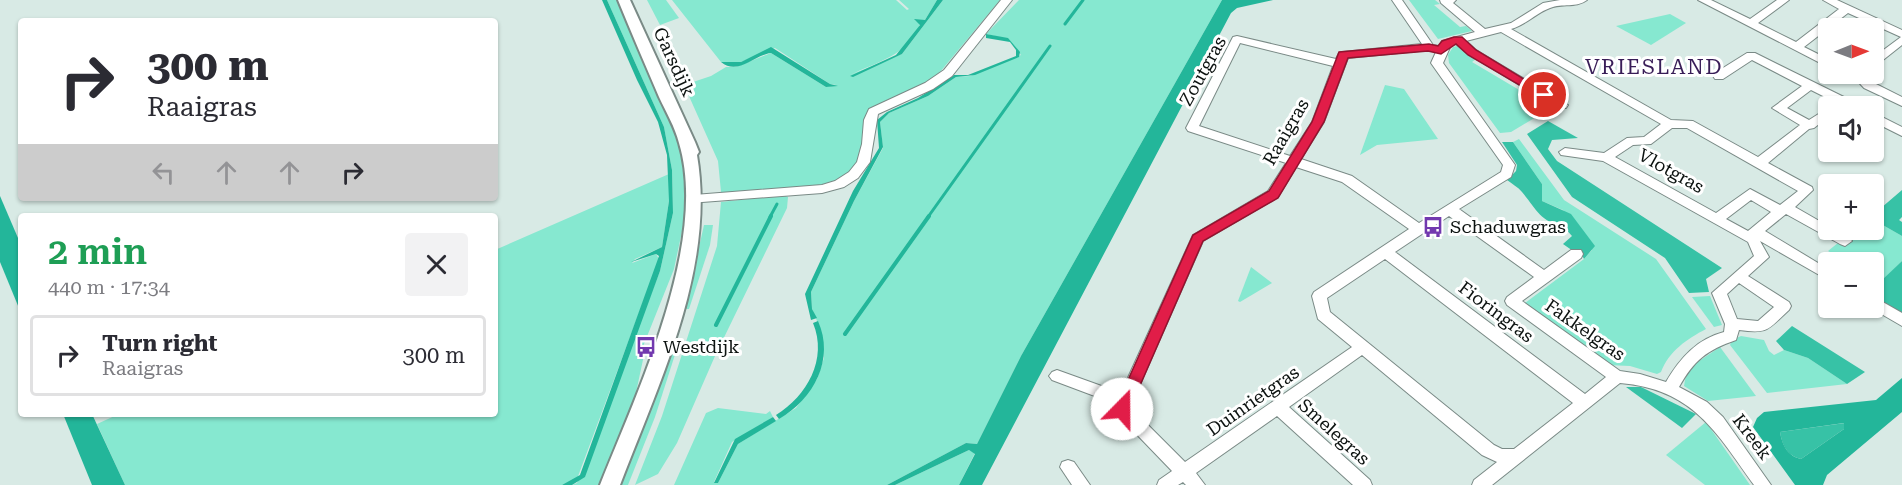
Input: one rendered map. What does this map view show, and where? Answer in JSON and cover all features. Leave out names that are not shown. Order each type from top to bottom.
[{"type":"main road","name":"Garsdijk","points":[[624,0],[687,142],[698,199]]},
{"type":"main road","points":[[610,485],[642,402],[700,228],[698,199]]},
{"type":"street","points":[[698,199],[822,189],[841,185],[850,179],[866,155],[869,119],[873,112],[929,86],[948,73],[1007,0]]},
{"type":"street","points":[[1397,0],[1435,49],[1437,63],[1509,165],[1507,174],[1384,251],[1319,296],[1323,315],[1488,450],[1503,457],[1516,456]]},
{"type":"street","points":[[1451,0],[1445,1],[1484,34]]},
{"type":"street","points":[[1341,64],[1343,55],[1435,49],[1446,43],[1515,25],[1547,5],[1582,0]]},
{"type":"street","points":[[1703,0],[1818,58]]},
{"type":"street","points":[[1750,24],[1784,0]]},
{"type":"street","points":[[1797,47],[1840,3],[1902,34]]},
{"type":"street","points":[[1503,29],[1669,124],[1689,124],[1807,190],[1754,234],[1762,257],[1719,293],[1732,324],[1731,336],[1720,338],[1685,360],[1670,389]]},
{"type":"street","name":"Zoutgras","points":[[1293,160],[1192,128],[1238,39],[1341,64]]},
{"type":"street","points":[[1458,40],[1472,52],[1562,105]]},
{"type":"street","points":[[1884,54],[1902,40]]},
{"type":"street","points":[[1719,76],[1751,55],[1828,96]]},
{"type":"street","name":"Raaigras","points":[[1125,401],[1198,238],[1273,194],[1318,122],[1341,64]]},
{"type":"street","points":[[1867,84],[1902,102]]},
{"type":"street","points":[[1811,86],[1779,108],[1810,125],[1818,119]]},
{"type":"street","points":[[1884,122],[1902,132]]},
{"type":"street","name":"Vlotgras","points":[[1606,157],[1631,141],[1647,141],[1669,124]]},
{"type":"street","points":[[1760,163],[1803,128]]},
{"type":"street","name":"Vlotgras","points":[[1565,152],[1606,157],[1749,238],[1754,234],[1818,269]]},
{"type":"street","points":[[1293,160],[1347,179],[1418,229]]},
{"type":"street","points":[[1717,219],[1750,194],[1845,241]]},
{"type":"street","name":"Fakkelgras","points":[[1449,209],[1545,277]]},
{"type":"street","name":"Fioringras","points":[[1384,251],[1585,403]]},
{"type":"street","name":"Fakkelgras","points":[[1576,254],[1512,301],[1617,377],[1630,377],[1670,389],[1709,413]]},
{"type":"street","points":[[1732,324],[1761,327],[1784,306],[1738,276]]},
{"type":"street","points":[[1884,308],[1902,320]]},
{"type":"street","name":"Duinrietgras","points":[[1165,485],[1279,408],[1363,347]]},
{"type":"street","points":[[1057,375],[1125,401],[1122,409],[1197,485]]},
{"type":"street","points":[[1480,485],[1617,377]]},
{"type":"street","name":"Smelegras","points":[[1279,408],[1364,485]]},
{"type":"street","name":"Kreek","points":[[1709,413],[1763,485]]},
{"type":"street","points":[[1068,467],[1082,485]]},
{"type":"shaded area","points":[[602,0],[607,0],[664,127],[672,170],[673,213],[660,271],[585,477],[572,485],[562,485],[580,475],[659,256],[656,254],[631,262],[662,247],[669,201],[667,155],[658,122]]},
{"type":"shaded area","points":[[607,0],[618,0],[676,125],[685,161],[687,221],[684,222],[674,269],[640,354],[644,355],[634,402],[603,483],[600,485],[572,485],[577,483],[660,271],[673,213],[672,170],[664,127]]},
{"type":"shaded area","points":[[647,0],[666,0],[679,18],[660,25]]},
{"type":"shaded area","points":[[672,0],[896,0],[907,10],[909,9],[899,0],[937,0],[925,20],[915,20],[920,24],[915,35],[900,50],[850,75],[902,54],[943,0],[1000,0],[940,72],[927,82],[880,105],[865,151],[852,174],[842,180],[811,187],[725,193],[721,192],[718,161],[684,85],[711,76],[726,67],[736,67],[771,53],[826,87],[836,85],[830,84],[775,48],[741,62],[721,62]]},
{"type":"shaded area","points":[[937,0],[943,0],[902,54],[853,77],[850,76],[896,55],[920,25],[914,19],[925,20]]},
{"type":"shaded area","points":[[1019,0],[1222,0],[1021,356],[977,444],[966,443],[887,485],[674,485],[706,413],[718,408],[766,414],[770,411],[773,417],[732,442],[714,482],[718,483],[738,444],[796,408],[817,379],[824,358],[817,321],[812,309],[811,292],[854,201],[883,148],[880,122],[889,113],[928,96],[956,77],[970,76],[1021,55],[1008,39],[986,34]]},
{"type":"shaded area","points":[[1222,0],[1273,0],[1237,8],[1231,13],[982,485],[959,485],[975,454],[969,450],[895,485],[887,485],[966,443],[977,444],[1021,356]]},
{"type":"shaded area","points":[[1409,0],[1435,0],[1440,4],[1434,5],[1460,27],[1466,26],[1472,31],[1438,39]]},
{"type":"shaded area","points":[[1670,14],[1686,23],[1651,45],[1616,26]]},
{"type":"shaded area","points":[[986,34],[1008,38],[1020,52],[1019,57],[975,75],[956,77],[928,96],[889,113],[880,122],[883,147],[854,201],[811,292],[812,309],[817,318],[811,320],[805,294],[853,191],[879,148],[877,120],[887,112],[918,98],[954,75],[968,75],[1016,56],[1016,50],[1010,42],[986,38]]},
{"type":"shaded area","points":[[1461,45],[1476,59],[1472,62],[1543,104],[1548,101],[1556,105],[1511,132],[1500,133],[1449,63],[1448,55],[1453,47]]},
{"type":"shaded area","points":[[771,47],[830,84],[838,86],[826,87],[771,53],[740,66],[727,66],[721,62],[741,62]]},
{"type":"shaded area","points":[[1385,85],[1404,89],[1438,139],[1377,145],[1360,155]]},
{"type":"shaded area","points":[[1548,121],[1578,138],[1552,140],[1548,149],[1557,161],[1722,268],[1706,279],[1709,292],[1689,293],[1665,258],[1572,197],[1527,134]]},
{"type":"shaded area","points":[[1519,139],[1564,200],[1656,259],[1706,329],[1679,346],[1661,372],[1657,374],[1630,366],[1607,365],[1525,303],[1584,259],[1592,250],[1563,210],[1542,201],[1542,184],[1513,142]]},
{"type":"shaded area","points":[[1502,142],[1513,142],[1542,184],[1542,201],[1571,214],[1595,246],[1584,259],[1580,251],[1573,251],[1563,244],[1572,236],[1562,225],[1544,218],[1520,190],[1507,180],[1516,171],[1517,165]]},
{"type":"shaded area","points":[[669,174],[669,201],[662,247],[635,259],[632,263],[656,254],[659,259],[577,479],[562,485],[125,485],[97,424],[112,417],[498,417],[498,249]]},
{"type":"shaded area","points":[[1902,190],[1902,217],[1899,220],[1902,222],[1902,236],[1884,226],[1884,205]]},
{"type":"shaded area","points":[[783,195],[788,197],[787,208],[715,356],[677,443],[658,474],[635,485],[662,416],[717,246],[721,202]]},
{"type":"shaded area","points":[[0,196],[18,238],[18,306],[0,262]]},
{"type":"shaded area","points":[[704,225],[713,225],[710,245],[689,309],[685,309]]},
{"type":"shaded area","points":[[1884,226],[1902,236],[1902,261],[1884,279],[1884,252],[1828,251],[1842,240],[1884,240]]},
{"type":"shaded area","points":[[1902,261],[1902,316],[1884,305],[1884,278]]},
{"type":"shaded area","points":[[1251,267],[1272,283],[1240,302],[1238,301]]},
{"type":"shaded area","points":[[1710,296],[1722,325],[1714,327],[1692,297]]},
{"type":"shaded area","points":[[818,321],[823,335],[824,350],[818,377],[802,401],[779,419],[776,415],[797,398],[812,375],[818,350],[813,323]]},
{"type":"shaded area","points":[[1792,326],[1865,372],[1847,384],[1808,358],[1784,350],[1776,341]]},
{"type":"shaded area","points":[[1741,336],[1764,340],[1769,351],[1774,355],[1784,350],[1808,358],[1847,384],[1767,393],[1730,345],[1732,340]]},
{"type":"shaded area","points":[[676,339],[680,339],[655,417],[628,485],[619,485]]},
{"type":"shaded area","points":[[1720,347],[1756,396],[1708,401],[1684,386],[1687,369]]},
{"type":"shaded area","points":[[1902,378],[1902,412],[1827,475],[1823,485],[1795,485],[1753,427],[1757,418],[1764,412],[1876,400]],"holes":[[[1844,423],[1844,429],[1801,459],[1786,449],[1780,432]]]},
{"type":"shaded area","points":[[1626,387],[1641,387],[1696,414],[1682,428]]},
{"type":"shaded area","points":[[64,417],[93,417],[125,485],[92,485]]},
{"type":"shaded area","points":[[773,417],[776,421],[738,444],[718,483],[714,483],[735,439]]},
{"type":"shaded area","points":[[1706,422],[1750,485],[1705,485],[1666,455]]},
{"type":"shaded area","points":[[1845,423],[1844,429],[1801,459],[1796,458],[1786,449],[1780,432]]},
{"type":"shaded area","points":[[969,450],[975,453],[959,485],[895,485]]},
{"type":"waterway","points":[[1065,24],[1083,0]]},
{"type":"waterway","points":[[928,217],[1050,46]]},
{"type":"waterway","points":[[770,217],[777,204]]},
{"type":"waterway","points":[[716,325],[771,216]]},
{"type":"waterway","points":[[845,334],[929,216]]},
{"type":"place","name":"Schaduwgras","points":[[1433,227]]},
{"type":"place","name":"Westdijk","points":[[646,347]]},
{"type":"district","name":"VRIESLAND","points":[[1654,67]]},
{"type":"route","points":[[1122,409],[1198,238],[1273,194],[1318,122],[1343,55],[1429,47],[1441,51],[1446,43],[1458,40],[1472,52],[1544,95]]}]
